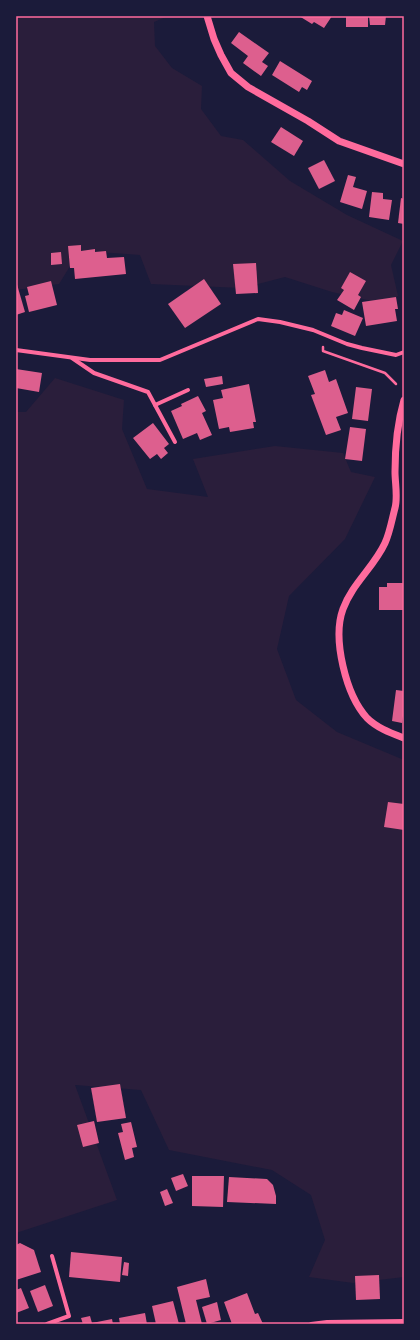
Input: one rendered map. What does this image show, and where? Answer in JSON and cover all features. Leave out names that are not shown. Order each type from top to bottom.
[{"type":"street","points":[[207,16],[214,39],[231,73],[248,86],[339,141],[404,164]]},
{"type":"street","points":[[16,350],[90,360],[160,360],[258,319],[313,330],[347,344],[362,348],[396,355],[404,352]]},
{"type":"street","points":[[70,357],[94,373],[148,392],[175,442]]},
{"type":"street","points":[[155,405],[188,390]]},
{"type":"street","points":[[404,400],[399,417],[395,447],[396,506],[385,542],[373,562],[347,598],[342,610],[338,635],[343,665],[358,706],[367,718],[377,727],[404,738]]},
{"type":"street","points":[[47,1324],[69,1316],[52,1256]]},
{"type":"street","points":[[312,1324],[327,1322],[404,1321]]},
{"type":"path","points":[[323,334],[323,351],[385,373],[396,384]]},
{"type":"shaded area","points":[[16,16],[168,16],[154,22],[155,46],[172,68],[202,86],[201,109],[221,136],[243,140],[290,181],[347,215],[403,241],[391,265],[398,296],[385,304],[332,292],[285,277],[242,288],[151,284],[140,255],[99,252],[72,263],[59,284],[16,290]]},
{"type":"shaded area","points":[[55,378],[124,400],[122,429],[147,489],[208,497],[193,459],[275,446],[343,453],[351,472],[375,477],[345,539],[289,596],[277,649],[296,700],[337,732],[404,760],[404,1277],[353,1283],[309,1277],[325,1240],[311,1195],[272,1170],[169,1150],[141,1090],[75,1085],[117,1200],[16,1233],[16,412],[26,412]]},
{"type":"building","points":[[299,16],[332,16],[324,28],[314,22],[312,24]]},
{"type":"building","points":[[346,16],[368,16],[368,27],[346,27]]},
{"type":"building","points":[[369,16],[386,16],[385,25],[370,25]]},
{"type":"building","points":[[239,32],[269,53],[262,62],[268,66],[261,76],[243,63],[248,56],[231,43]]},
{"type":"building","points":[[280,61],[312,81],[307,90],[302,87],[299,92],[272,75]]},
{"type":"building","points":[[281,127],[303,141],[294,156],[271,142]]},
{"type":"building","points":[[324,160],[335,181],[319,189],[308,168]]},
{"type":"building","points":[[348,175],[356,177],[353,187],[367,191],[362,209],[340,202]]},
{"type":"building","points":[[372,192],[383,193],[383,199],[392,200],[389,220],[369,217]]},
{"type":"building","points":[[401,198],[404,199],[404,224],[398,223]]},
{"type":"building","points":[[81,245],[81,251],[95,249],[95,252],[106,251],[107,258],[124,257],[126,274],[75,279],[74,268],[70,268],[68,246]]},
{"type":"building","points":[[61,252],[62,264],[51,265],[51,253]]},
{"type":"building","points":[[256,263],[258,293],[236,294],[233,264]]},
{"type":"building","points":[[350,272],[366,281],[358,295],[361,297],[354,310],[337,300],[344,290],[341,288]]},
{"type":"building","points":[[204,279],[221,304],[185,328],[168,304]]},
{"type":"building","points":[[16,281],[25,312],[16,315]]},
{"type":"building","points":[[51,281],[57,305],[29,312],[25,296],[29,295],[27,287]]},
{"type":"building","points":[[396,297],[398,309],[395,309],[397,321],[366,326],[362,302]]},
{"type":"building","points":[[344,310],[363,318],[355,336],[331,326],[336,313],[342,315]]},
{"type":"building","points":[[16,369],[42,373],[39,392],[16,388]]},
{"type":"building","points":[[325,370],[329,382],[336,379],[348,413],[336,417],[341,430],[326,435],[311,395],[315,394],[308,376]]},
{"type":"building","points":[[222,376],[223,384],[206,387],[204,379]]},
{"type":"building","points":[[249,384],[256,422],[253,422],[254,428],[230,432],[229,427],[219,429],[213,400],[223,398],[221,390]]},
{"type":"building","points":[[356,387],[372,389],[368,421],[352,419]]},
{"type":"building","points":[[198,396],[206,411],[202,413],[212,435],[200,440],[197,433],[183,439],[171,411],[182,406],[181,404]]},
{"type":"building","points":[[153,423],[169,444],[164,448],[168,453],[161,459],[157,454],[150,459],[133,438]]},
{"type":"building","points":[[350,427],[366,429],[362,461],[345,459]]},
{"type":"building","points":[[387,583],[404,583],[404,610],[379,610],[379,587],[387,587]]},
{"type":"building","points":[[396,690],[404,691],[404,716],[402,723],[392,721]]},
{"type":"building","points":[[388,802],[404,804],[404,830],[384,827]]},
{"type":"building","points":[[120,1084],[126,1118],[97,1122],[91,1088]]},
{"type":"building","points":[[94,1121],[99,1143],[83,1147],[77,1125]]},
{"type":"building","points":[[131,1122],[137,1147],[132,1148],[134,1157],[125,1160],[118,1133],[123,1132],[121,1124]]},
{"type":"building","points":[[183,1174],[188,1186],[176,1191],[171,1178]]},
{"type":"building","points":[[192,1176],[224,1176],[223,1207],[192,1206]]},
{"type":"building","points":[[229,1177],[267,1179],[273,1185],[276,1196],[276,1204],[227,1202]]},
{"type":"building","points":[[167,1189],[173,1203],[165,1206],[160,1192]]},
{"type":"building","points":[[20,1243],[34,1250],[41,1272],[16,1280],[16,1245]]},
{"type":"building","points":[[71,1252],[122,1257],[120,1282],[69,1277]]},
{"type":"building","points":[[124,1262],[129,1263],[128,1276],[122,1275]]},
{"type":"building","points":[[379,1275],[380,1299],[356,1300],[355,1276]]},
{"type":"building","points":[[206,1279],[210,1297],[196,1300],[202,1324],[186,1324],[177,1287]]},
{"type":"building","points":[[45,1285],[53,1306],[38,1312],[30,1291]]},
{"type":"building","points":[[21,1288],[29,1308],[16,1313],[16,1290]]},
{"type":"building","points":[[247,1293],[255,1314],[258,1313],[263,1324],[232,1324],[224,1302]]},
{"type":"building","points":[[173,1301],[179,1324],[156,1324],[152,1306]]},
{"type":"building","points":[[217,1302],[221,1320],[207,1324],[202,1307]]},
{"type":"building","points":[[145,1313],[147,1324],[120,1324],[119,1318]]},
{"type":"building","points":[[90,1316],[92,1323],[112,1319],[113,1324],[83,1324],[81,1318]]}]
